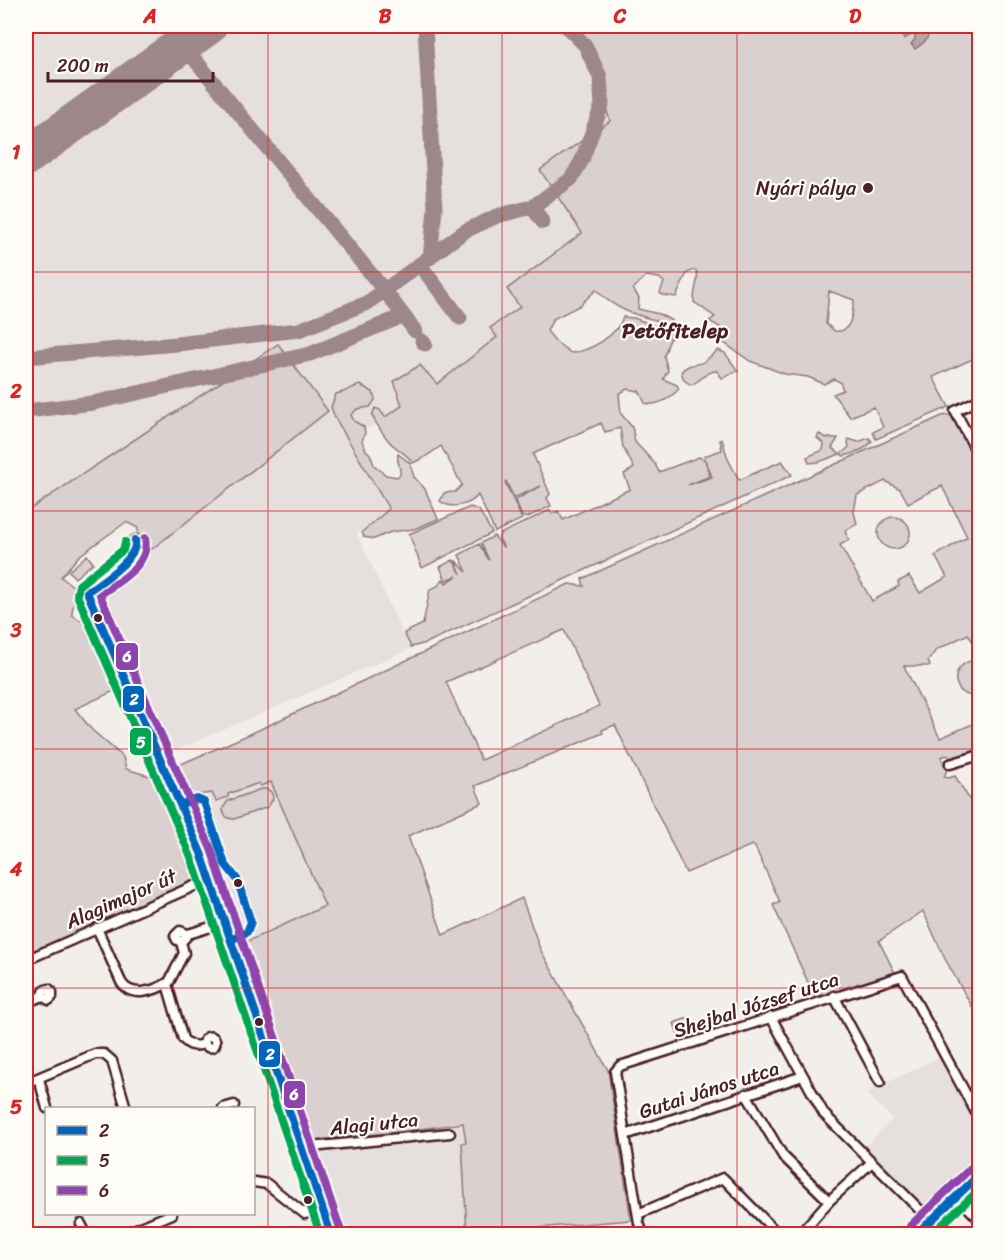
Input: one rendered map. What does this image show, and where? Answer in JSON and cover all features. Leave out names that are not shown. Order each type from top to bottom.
[{"type":"main road","points":[[917,1234],[980,1174]]},
{"type":"street","points":[[980,399],[955,411],[980,458]]},
{"type":"street","points":[[135,540],[136,545],[132,556],[87,591],[181,804],[210,879],[302,1148],[321,1234]]},
{"type":"street","points":[[950,764],[980,755]]},
{"type":"street","name":"Alagimajor út","points":[[26,960],[210,879]]},
{"type":"street","points":[[198,883],[209,886],[214,892]]},
{"type":"street","points":[[97,928],[121,981],[128,990],[138,993],[166,984],[172,979],[184,953],[183,939],[210,926],[223,931],[317,1209],[331,1234]]},
{"type":"street","name":"Shejbal József utca","points":[[625,1135],[615,1072],[620,1066],[902,976],[980,1120]]},
{"type":"street","points":[[166,984],[183,1039],[197,1046],[205,1044]]},
{"type":"street","points":[[26,1003],[42,996]]},
{"type":"street","points":[[834,996],[880,1082]]},
{"type":"street","points":[[771,1017],[825,1114],[931,1221]]},
{"type":"street","points":[[26,1083],[95,1054],[104,1054],[112,1061],[126,1107]]},
{"type":"street","name":"Gutai János utca","points":[[625,1135],[803,1076]]},
{"type":"street","points":[[39,1079],[47,1107]]},
{"type":"street","points":[[746,1094],[783,1156],[829,1201]]},
{"type":"street","points":[[227,1107],[234,1105]]},
{"type":"street","name":"Alagi utca","points":[[302,1148],[450,1133]]},
{"type":"street","points":[[625,1135],[643,1234]]},
{"type":"street","points":[[800,1234],[829,1201],[872,1162]]},
{"type":"street","points":[[638,1214],[723,1178],[778,1234]]},
{"type":"street","points":[[255,1182],[267,1184],[305,1214],[317,1209]]},
{"type":"street","points":[[957,1196],[980,1220]]},
{"type":"street","points":[[124,1234],[165,1215]]},
{"type":"street","points":[[81,1224],[86,1234]]},
{"type":"shaded area","points":[[26,26],[581,26],[610,121],[540,170],[583,233],[507,289],[520,307],[491,328],[498,337],[437,384],[347,442],[389,509],[357,534],[410,649],[167,754],[94,595],[328,411],[278,344],[26,512]]},
{"type":"shaded area","points":[[581,26],[979,26],[979,356],[933,377],[949,407],[876,439],[873,432],[883,427],[874,407],[850,417],[833,394],[843,390],[840,382],[834,379],[824,384],[808,377],[785,374],[750,361],[721,341],[704,334],[706,331],[717,335],[720,327],[709,321],[715,317],[694,302],[697,283],[695,270],[687,273],[676,297],[660,293],[664,282],[659,278],[646,276],[633,289],[639,298],[638,309],[659,314],[672,321],[669,324],[621,308],[604,298],[596,290],[579,306],[553,319],[547,331],[556,342],[571,353],[602,341],[615,330],[623,317],[634,318],[669,331],[671,336],[664,356],[668,371],[663,379],[677,385],[679,389],[668,398],[655,404],[645,403],[639,391],[627,389],[619,394],[621,414],[632,427],[635,442],[655,464],[659,472],[699,457],[705,460],[710,476],[688,485],[712,477],[704,456],[722,450],[720,440],[722,439],[728,459],[739,480],[782,461],[792,475],[426,643],[411,647],[404,633],[423,624],[430,589],[438,586],[443,579],[446,583],[457,576],[446,580],[440,567],[453,560],[461,574],[455,560],[467,572],[459,555],[479,544],[489,560],[481,543],[494,536],[504,548],[499,538],[500,534],[550,510],[552,514],[558,511],[563,520],[630,489],[624,474],[634,468],[623,447],[620,428],[605,432],[601,423],[533,454],[550,494],[547,498],[551,506],[526,518],[522,516],[515,500],[541,486],[514,498],[505,482],[522,519],[495,532],[478,495],[471,501],[455,506],[440,501],[444,493],[455,492],[462,485],[441,446],[413,463],[388,440],[372,416],[375,408],[380,410],[385,417],[402,406],[394,381],[420,365],[437,384],[497,337],[490,328],[520,307],[507,289],[582,233],[540,170],[610,121]],"holes":[[[829,291],[854,300],[850,322],[845,329],[835,331],[826,324]]]},
{"type":"shaded area","points":[[923,26],[929,32],[926,40],[915,49],[911,44],[915,36],[912,34],[904,39],[901,35],[906,27]]},
{"type":"shaded area","points":[[278,344],[328,411],[152,549],[147,542],[144,545],[138,534],[138,528],[126,522],[79,556],[61,577],[78,590],[72,615],[80,620],[90,616],[127,685],[75,709],[92,730],[123,757],[126,769],[153,777],[158,769],[164,769],[205,878],[26,955],[26,512]]},
{"type":"shaded area","points":[[718,350],[725,353],[738,371],[722,378],[717,371],[713,371],[691,385],[684,380],[681,372],[684,369],[705,361]]},
{"type":"shaded area","points":[[360,385],[373,392],[375,400],[370,407],[357,409],[351,415],[354,421],[364,427],[365,433],[362,441],[374,465],[386,475],[397,477],[400,474],[398,454],[410,463],[414,477],[425,489],[438,519],[414,529],[391,532],[374,539],[364,537],[362,532],[389,509],[335,418],[331,407],[336,394]]},
{"type":"shaded area","points":[[953,414],[979,468],[979,645],[976,647],[968,634],[936,650],[928,661],[930,666],[904,666],[940,738],[979,723],[979,753],[955,761],[947,755],[941,757],[947,770],[944,777],[955,776],[979,815],[979,1019],[945,959],[923,911],[879,941],[896,975],[816,1000],[773,905],[780,902],[755,847],[752,845],[686,873],[615,725],[602,730],[603,733],[475,786],[482,803],[408,836],[443,935],[522,898],[540,949],[608,1070],[631,1220],[467,1234],[462,1143],[466,1142],[463,1123],[305,1141],[237,946],[325,906],[271,782],[260,786],[259,783],[228,794],[228,797],[216,801],[212,793],[185,796],[182,794],[172,768],[250,734],[569,584],[584,586],[582,579],[942,416]],"holes":[[[885,481],[900,489],[908,503],[942,486],[967,537],[935,556],[947,577],[920,593],[909,576],[898,582],[899,586],[872,601],[840,545],[849,540],[845,531],[857,524],[854,512],[857,495]],[[564,630],[599,706],[481,760],[446,682]]]},
{"type":"shaded area","points":[[819,434],[827,438],[838,438],[832,448],[840,454],[819,462],[809,463],[807,457],[823,450],[824,444],[817,438]]},
{"type":"shaded area","points":[[869,438],[872,441],[863,449],[843,456],[841,454],[849,447],[849,439],[858,442]]},
{"type":"shaded area","points":[[470,507],[479,510],[492,533],[422,568],[409,534]]},
{"type":"shaded area","points":[[894,517],[905,522],[910,533],[905,544],[894,549],[883,544],[878,533],[883,522]]},
{"type":"shaded area","points":[[87,555],[93,563],[75,578],[69,571]]},
{"type":"shaded area","points":[[970,661],[979,662],[979,695],[971,696],[964,693],[956,683],[958,671]]},
{"type":"shaded area","points":[[172,768],[271,782],[325,906],[237,946],[185,797]]},
{"type":"shaded area","points":[[261,789],[268,790],[272,794],[273,799],[268,807],[234,819],[225,815],[223,808],[228,801]]},
{"type":"shaded area","points":[[688,1018],[695,1037],[680,1041],[674,1023]]},
{"type":"shaded area","points":[[942,1056],[979,1126],[979,1167],[931,1213],[865,1146],[893,1119],[866,1093]]},
{"type":"shaded area","points":[[464,1123],[466,1142],[462,1143],[467,1234],[338,1234],[305,1141]]},
{"type":"taxiway","points":[[425,26],[435,209],[430,258]]},
{"type":"taxiway","points":[[26,357],[177,344],[299,330],[367,303],[465,231],[497,216],[532,207],[571,179],[582,160],[602,105],[600,77],[585,45],[566,26]]},
{"type":"taxiway","points":[[182,44],[385,291],[415,331]]},
{"type":"taxiway","points":[[532,207],[543,222]]},
{"type":"taxiway","points":[[420,265],[460,318]]},
{"type":"taxiway","points":[[26,411],[93,403],[310,354],[403,316]]},
{"type":"taxiway","points":[[422,341],[425,344]]},
{"type":"runway","points":[[26,157],[208,26]]},
{"type":"transit line","name":"6","points":[[145,538],[146,548],[138,564],[124,578],[100,595],[211,849],[341,1231]]},
{"type":"transit line","name":"2","points":[[135,540],[135,547],[125,562],[87,592],[201,853],[331,1234]]},
{"type":"transit line","name":"5","points":[[125,542],[123,550],[79,585],[77,595],[191,857],[320,1234]]},
{"type":"transit line","name":"2","points":[[181,804],[197,799],[204,802],[225,864],[237,879],[251,922],[247,932],[231,940]]},
{"type":"transit line","name":"6","points":[[910,1226],[973,1166]]},
{"type":"transit line","name":"2","points":[[917,1234],[980,1174]]},
{"type":"transit line","name":"5","points":[[932,1234],[980,1189]]},
{"type":"place","name":"Nyári pálya","points":[[868,188]]},
{"type":"district","name":"Petőfitelep","points":[[675,331]]}]
